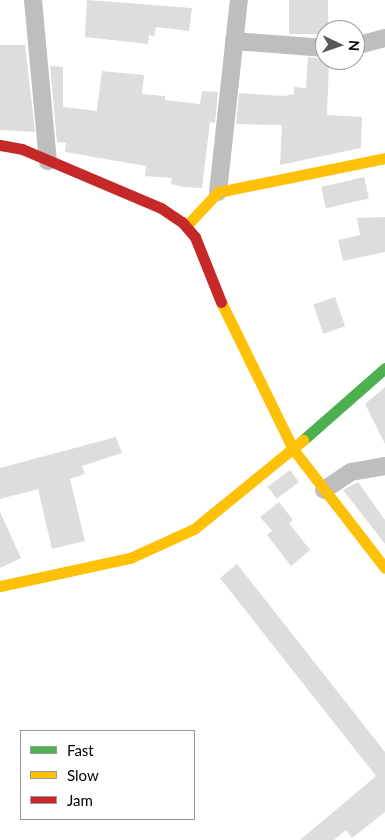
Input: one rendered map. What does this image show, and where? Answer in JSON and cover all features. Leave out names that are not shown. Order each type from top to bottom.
[{"type":"street","points":[[33,0],[48,161]]},
{"type":"street","points":[[218,192],[239,0]]},
{"type":"street","points":[[365,43],[385,38]]},
{"type":"street","points":[[234,41],[315,47]]},
{"type":"street","points":[[0,145],[22,149],[162,208],[186,226],[195,237],[221,301],[293,449],[385,568]]},
{"type":"street","points":[[186,226],[218,192],[385,158]]},
{"type":"street","points":[[0,586],[42,580],[130,558],[194,529],[293,449],[385,368]]},
{"type":"street","points":[[324,490],[351,472],[385,466]]},
{"type":"building","points":[[87,0],[192,8],[189,31],[156,27],[154,36],[149,35],[148,44],[85,37]]},
{"type":"building","points":[[289,0],[328,0],[328,20],[315,20],[315,34],[289,34]]},
{"type":"building","points":[[0,45],[25,45],[35,132],[0,130]]},
{"type":"building","points":[[308,57],[315,58],[315,70],[329,70],[327,115],[362,117],[361,148],[280,165],[282,125],[236,124],[239,93],[284,96],[294,94],[294,87],[306,88]]},
{"type":"building","points":[[50,66],[63,67],[63,107],[97,111],[102,71],[144,75],[142,94],[165,96],[165,100],[200,104],[202,91],[218,92],[215,123],[210,122],[202,188],[171,184],[172,178],[145,176],[146,166],[65,152],[66,143],[57,142]]},
{"type":"building","points":[[364,177],[369,198],[326,208],[321,187]]},
{"type":"building","points":[[385,217],[385,252],[343,261],[338,240],[360,235],[357,218]]},
{"type":"building","points":[[335,297],[345,326],[323,334],[313,304]]},
{"type":"building","points":[[385,387],[385,444],[365,404]]},
{"type":"building","points":[[116,437],[122,453],[82,466],[85,474],[70,479],[85,541],[52,549],[38,489],[0,499],[0,468]]},
{"type":"building","points":[[290,470],[299,482],[277,499],[268,487]]},
{"type":"building","points":[[358,482],[385,520],[385,544],[343,490]]},
{"type":"building","points":[[279,502],[293,520],[289,523],[310,550],[291,566],[267,535],[272,531],[260,517]]},
{"type":"building","points":[[0,512],[21,558],[0,568]]},
{"type":"building","points":[[237,564],[385,752],[385,812],[352,838],[346,830],[334,840],[300,840],[376,776],[220,578]]},
{"type":"traffic: fast","points":[[303,440],[385,368]]},
{"type":"traffic: slow","points":[[186,226],[218,192],[385,158]]},
{"type":"traffic: slow","points":[[221,302],[293,449],[385,568]]},
{"type":"traffic: slow","points":[[0,586],[130,558],[194,529],[303,440]]},
{"type":"traffic: jam","points":[[0,145],[22,149],[161,208],[182,222],[195,237],[221,302]]}]
